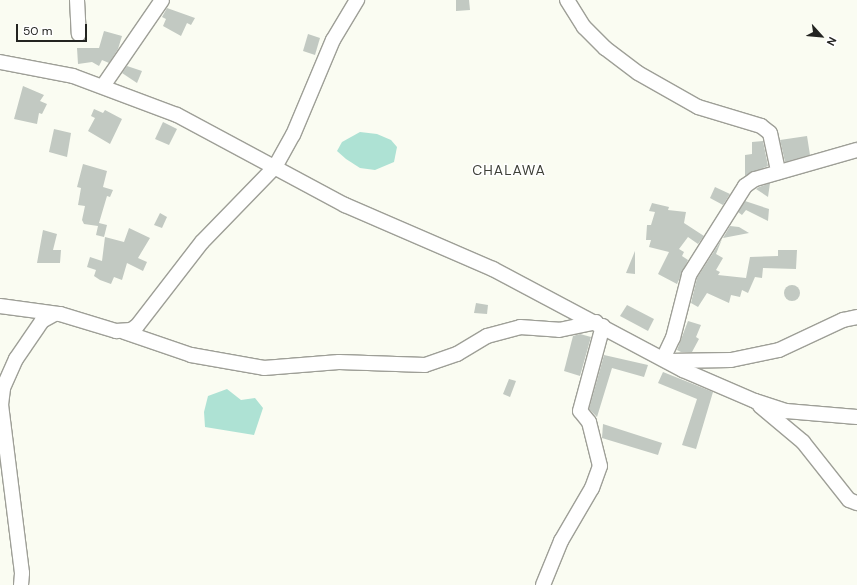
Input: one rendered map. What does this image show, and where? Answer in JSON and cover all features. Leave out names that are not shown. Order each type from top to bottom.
[{"type":"street","points":[[77,0],[79,34]]},
{"type":"street","points":[[103,86],[162,0]]},
{"type":"street","points":[[124,332],[137,326],[202,242],[275,167],[293,135],[334,40],[357,0]]},
{"type":"street","points":[[567,0],[584,27],[605,48],[638,73],[698,107],[761,126],[770,133],[778,172]]},
{"type":"street","points":[[0,62],[73,76],[177,115],[345,205],[493,268],[665,360],[755,401],[786,411],[857,418]]},
{"type":"street","points":[[665,360],[673,338],[689,275],[745,186],[755,179],[857,150]]},
{"type":"street","points":[[0,306],[53,315],[60,314],[124,332],[191,355],[264,368],[339,362],[425,364],[457,354],[487,336],[520,327],[559,330],[600,324]]},
{"type":"street","points":[[21,585],[21,565],[1,405],[2,388],[16,359],[42,321],[53,315]]},
{"type":"street","points":[[665,360],[731,360],[779,350],[843,320],[857,317]]},
{"type":"street","points":[[543,585],[561,542],[592,488],[600,466],[589,422],[580,411],[600,324]]},
{"type":"street","points":[[755,401],[803,442],[849,500],[857,504]]},
{"type":"water","points":[[360,132],[377,134],[391,140],[397,147],[394,162],[375,170],[360,168],[337,151],[342,142]]},
{"type":"water","points":[[227,389],[241,400],[255,398],[263,408],[254,435],[205,427],[204,412],[208,396]]},
{"type":"building","points":[[456,0],[469,0],[470,10],[456,11]]},
{"type":"building","points":[[167,8],[195,18],[191,25],[187,23],[181,36],[163,26],[166,19],[162,17]]},
{"type":"building","points":[[104,31],[122,36],[118,49],[109,63],[102,60],[99,66],[92,62],[78,64],[77,48],[99,48]]},
{"type":"building","points":[[308,34],[320,38],[315,55],[303,51]]},
{"type":"building","points":[[127,66],[142,71],[137,83],[122,73]]},
{"type":"building","points":[[23,86],[44,95],[40,101],[47,104],[42,114],[39,113],[37,124],[14,119]]},
{"type":"building","points":[[94,109],[103,113],[105,110],[122,119],[110,144],[88,131],[95,118],[91,116]]},
{"type":"building","points":[[163,122],[177,129],[169,145],[155,139]]},
{"type":"building","points":[[54,129],[71,133],[67,157],[49,152]]},
{"type":"building","points":[[807,136],[810,155],[785,162],[780,140]]},
{"type":"building","points":[[763,141],[768,166],[745,176],[745,155],[752,154],[752,142]]},
{"type":"building","points":[[83,164],[107,171],[103,187],[113,190],[110,197],[107,196],[99,223],[107,225],[104,237],[96,235],[98,226],[84,224],[82,220],[85,206],[78,205],[81,188],[77,187]]},
{"type":"building","points":[[770,183],[768,197],[756,189],[759,187]]},
{"type":"building","points":[[715,187],[730,194],[723,205],[710,198]]},
{"type":"building","points":[[745,201],[769,209],[768,221],[746,210],[742,215],[738,212]]},
{"type":"building","points":[[652,203],[669,207],[668,210],[686,212],[684,223],[704,236],[698,244],[688,237],[679,249],[684,252],[682,256],[688,260],[677,284],[658,274],[669,252],[649,247],[651,240],[646,240],[647,225],[651,225],[655,212],[649,211]]},
{"type":"building","points":[[160,213],[167,217],[162,228],[154,225]]},
{"type":"building","points":[[730,226],[739,227],[749,233],[723,238]]},
{"type":"building","points":[[129,228],[150,238],[138,258],[147,262],[143,271],[127,263],[122,280],[114,277],[111,284],[100,280],[94,276],[96,270],[87,267],[90,257],[102,261],[105,237],[124,242]]},
{"type":"building","points":[[43,230],[57,234],[53,250],[61,250],[60,263],[37,263]]},
{"type":"building","points":[[722,239],[716,254],[723,258],[716,270],[720,272],[718,275],[746,278],[750,257],[778,256],[778,250],[797,250],[796,269],[763,268],[762,278],[755,277],[748,293],[742,290],[740,297],[731,295],[729,303],[707,293],[698,307],[691,303],[697,278]]},
{"type":"building","points":[[635,251],[635,274],[626,273]]},
{"type":"building","points":[[792,285],[799,290],[800,293],[795,300],[792,301],[785,296],[784,293],[789,286]]},
{"type":"building","points":[[476,303],[488,305],[487,314],[474,313]]},
{"type":"building","points":[[627,305],[654,319],[648,331],[620,316]]},
{"type":"building","points":[[688,321],[701,325],[696,337],[699,339],[692,352],[681,352],[677,350]]},
{"type":"building","points":[[580,334],[591,337],[580,376],[564,371],[573,336]]},
{"type":"building","points":[[604,355],[648,365],[644,377],[612,368],[597,417],[589,409]]},
{"type":"building","points":[[663,372],[713,392],[696,449],[682,445],[697,399],[658,383]]},
{"type":"building","points":[[509,379],[516,381],[510,397],[503,394]]},
{"type":"building","points":[[603,424],[662,443],[658,455],[602,438]]},
{"type":"district","name":"CHALAWA","points":[[509,170]]}]
